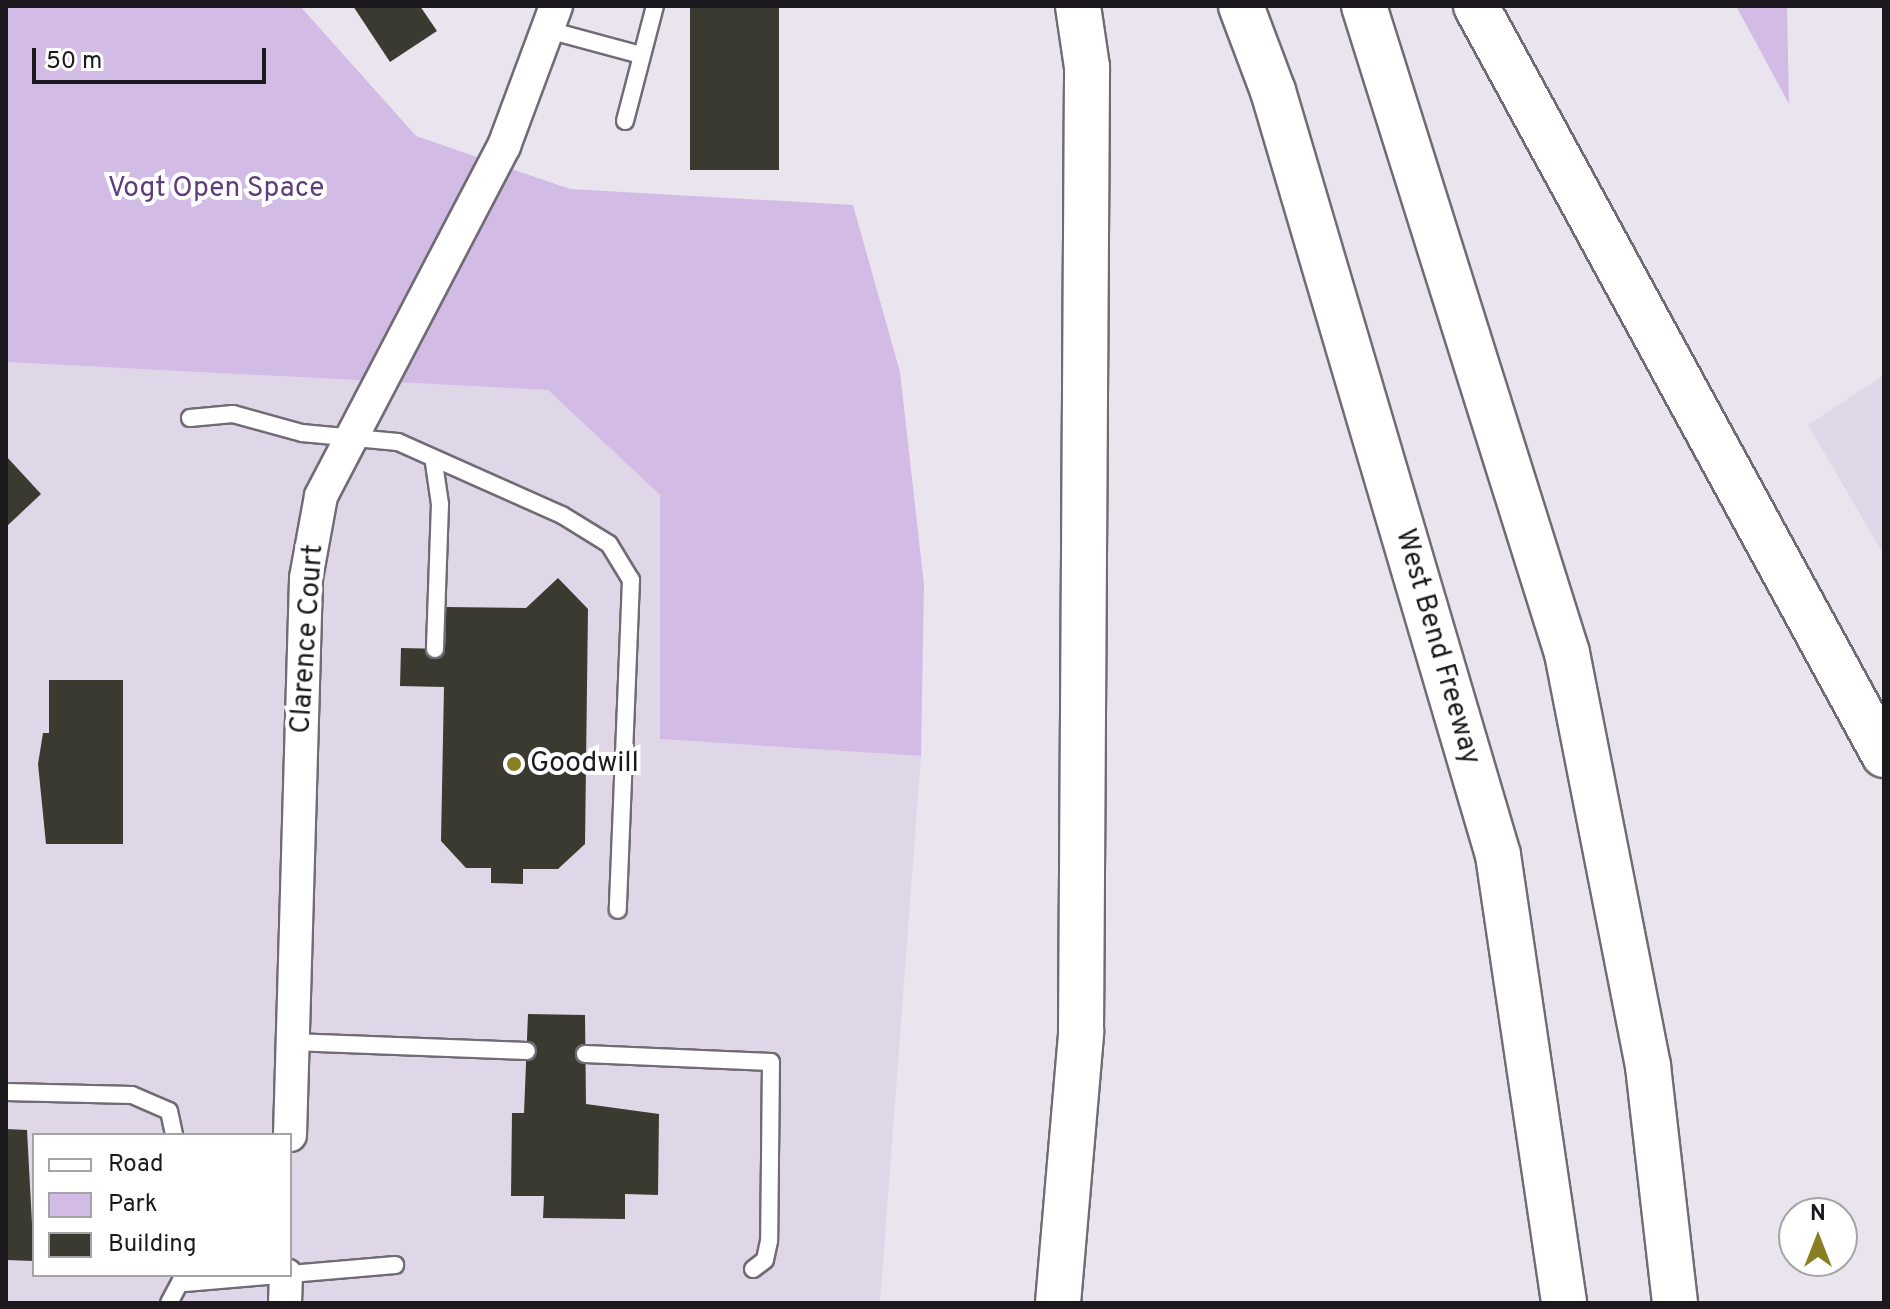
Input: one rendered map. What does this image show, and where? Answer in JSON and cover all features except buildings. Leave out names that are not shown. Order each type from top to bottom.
[{"type":"highway","points":[[1058,1303],[1072,1194],[1081,1032],[1087,115],[1078,6]]},
{"type":"highway","name":"West Bend Freeway","points":[[1241,6],[1273,91],[1498,855],[1564,1303]]},
{"type":"highway","points":[[1364,6],[1567,653],[1648,1066],[1675,1303]]},
{"type":"highway","points":[[1476,6],[1884,755]]},
{"type":"highway","points":[[1072,1194],[1074,1303]]},
{"type":"street","name":"Clarence Court","points":[[290,1133],[306,578],[321,496],[498,159],[554,18]]},
{"type":"lane","points":[[625,121],[655,6]]},
{"type":"lane","points":[[554,18],[641,55]]},
{"type":"lane","points":[[190,418],[233,414],[349,440],[398,442],[434,463],[562,515],[609,544],[631,580],[618,910]]},
{"type":"lane","points":[[434,463],[440,504],[435,649]]},
{"type":"lane","points":[[292,1042],[527,1051]]},
{"type":"lane","points":[[585,1054],[771,1062],[769,1241],[765,1260],[753,1269]]},
{"type":"lane","points":[[6,1092],[132,1095],[169,1111],[174,1133]]},
{"type":"lane","points":[[169,1303],[185,1279],[286,1286],[395,1265]]},
{"type":"shaded area","points":[[6,362],[548,390],[660,495],[660,739],[921,756],[880,1303],[6,1303]]},
{"type":"shaded area","points":[[1884,375],[1884,555],[1808,425]]},
{"type":"green space","name":"Vogt Open Space","points":[[6,6],[300,6],[416,136],[570,189],[853,205],[900,372],[924,585],[921,756],[660,739],[660,495],[548,390],[6,362]]},
{"type":"green space","points":[[1736,6],[1787,6],[1789,104]]},
{"type":"place","name":"Goodwill","points":[[514,764]]}]
